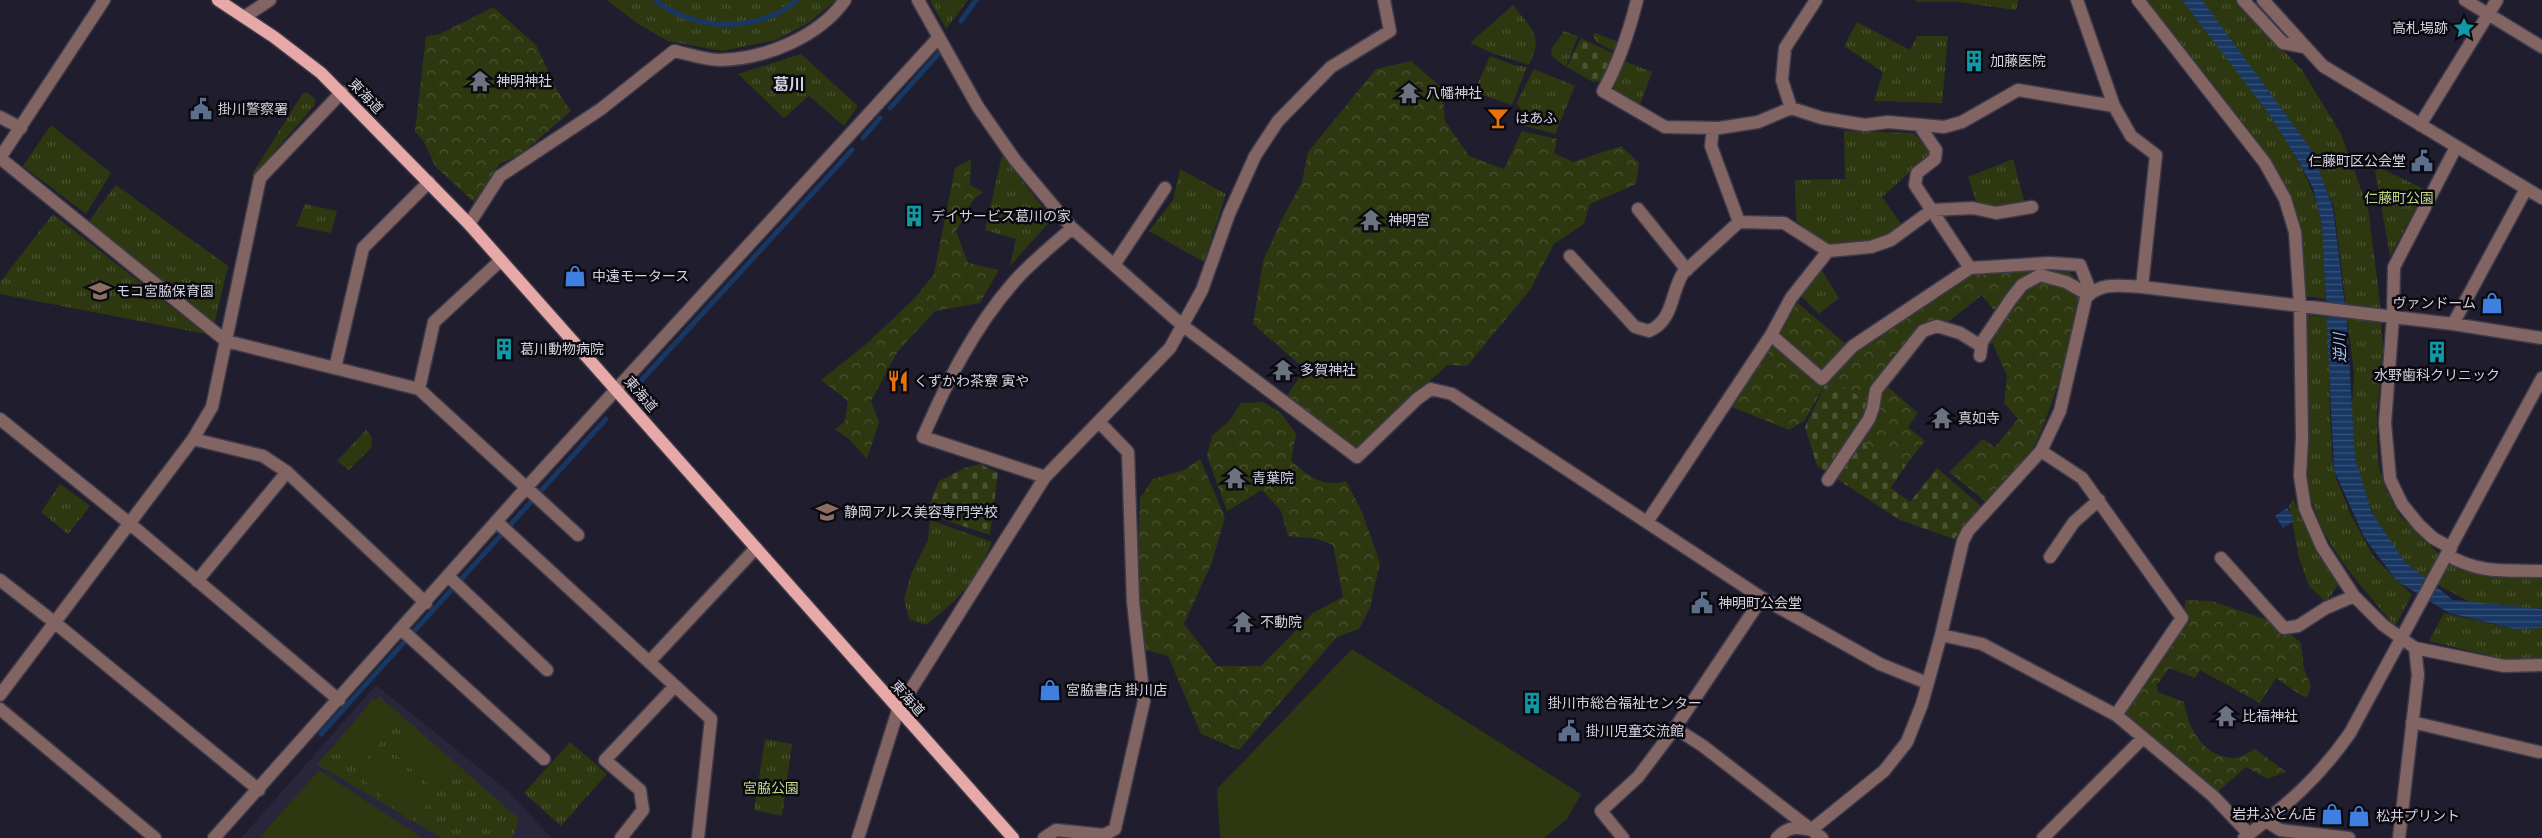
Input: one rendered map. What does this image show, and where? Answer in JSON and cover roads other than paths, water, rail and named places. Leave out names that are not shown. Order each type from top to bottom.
[{"type":"main road","name":"東海道","points":[[218,0],[274,37],[342,92],[469,224],[1013,838]]},
{"type":"street","points":[[104,0],[22,128],[0,158],[226,341],[419,390],[578,535]]},
{"type":"street","points":[[244,17],[270,0]]},
{"type":"street","points":[[469,224],[500,176],[601,109],[674,52],[719,60],[758,54],[795,41],[821,25],[845,0]]},
{"type":"street","points":[[918,0],[983,114],[1015,160],[1072,228],[1182,325],[1357,457],[1416,399],[1431,389],[1452,394],[1762,598],[1880,664],[1927,683]]},
{"type":"street","points":[[858,838],[898,710],[1045,477],[1170,348],[1202,290],[1229,214],[1260,149],[1278,120],[1331,67],[1390,30],[1384,0]]},
{"type":"street","points":[[1637,0],[1631,25],[1614,71],[1603,91],[1665,127],[1713,128],[1758,122],[1792,108],[1822,118],[1865,125],[1888,122],[1944,127],[1962,122],[2018,90],[2114,106]]},
{"type":"street","points":[[1792,108],[1782,80],[1785,48],[1816,0]]},
{"type":"street","points":[[2077,0],[2114,106],[2131,136],[2156,155],[2142,287]]},
{"type":"street","points":[[2138,0],[2265,163],[2285,199],[2295,232],[2300,306],[2302,429],[2300,476],[2305,508],[2322,548],[2354,596],[2383,625],[2405,635],[2415,648],[2418,675],[2398,838]]},
{"type":"street","points":[[2243,0],[2283,43],[2304,47]]},
{"type":"street","points":[[2263,0],[2322,66],[2542,198]]},
{"type":"street","points":[[2465,0],[2542,47]]},
{"type":"street","points":[[2420,125],[2497,0]]},
{"type":"street","points":[[214,838],[402,630],[526,488],[939,37]]},
{"type":"street","points":[[0,695],[193,439],[212,407],[260,178],[342,92]]},
{"type":"street","points":[[0,117],[22,128]]},
{"type":"street","points":[[1919,125],[1936,150],[1936,159],[1917,173],[1915,185],[1970,268]]},
{"type":"street","points":[[1713,128],[1711,146],[1739,222]]},
{"type":"street","points":[[2456,146],[2396,259],[2394,267],[2393,317],[2386,423],[2390,479],[2402,504],[2419,525],[2466,566],[2489,570],[2542,571]]},
{"type":"street","points":[[335,368],[364,248],[429,182]]},
{"type":"street","points":[[1114,265],[1166,188]]},
{"type":"street","points":[[2453,324],[2526,189]]},
{"type":"street","points":[[1570,256],[1635,327],[1649,331],[1659,327],[1669,313],[1677,283],[1687,270],[1739,222],[1784,223],[1828,251],[1871,248],[1891,240],[1932,210],[1973,208],[1996,213],[2032,207]]},
{"type":"street","points":[[1638,209],[1687,270]]},
{"type":"street","points":[[1045,477],[923,437],[946,385],[979,327],[1014,282],[1072,228]]},
{"type":"street","points":[[1647,522],[1771,335],[1791,298],[1828,251]]},
{"type":"street","points":[[419,390],[434,322],[501,260]]},
{"type":"street","points":[[1771,335],[1822,379],[1853,346],[1970,268],[2050,263],[2080,265],[2090,294]]},
{"type":"street","points":[[1828,480],[1869,419],[1874,408],[1876,390],[1924,331],[1937,326],[1960,333],[1980,351],[1982,342],[2022,285],[2040,275],[2066,282],[2090,294]]},
{"type":"street","points":[[1816,834],[1884,772],[1907,742],[1914,725],[1941,635],[1959,552],[1968,531],[2041,451],[2060,411],[2086,298],[2090,294],[2107,286],[2142,287],[2453,324],[2542,338]]},
{"type":"street","points":[[1941,635],[1982,644],[2116,715],[2212,796],[2247,836],[2296,796],[2328,765],[2350,733],[2405,635],[2542,378]]},
{"type":"street","points":[[0,419],[129,523],[339,700]]},
{"type":"street","points":[[1044,838],[1056,830],[1104,835],[1115,829],[1144,701],[1134,602],[1128,452],[1099,422]]},
{"type":"street","points":[[193,439],[263,456],[287,472],[426,603]]},
{"type":"street","points":[[2041,451],[2082,478],[2182,618],[2116,715]]},
{"type":"street","points":[[197,581],[287,472]]},
{"type":"street","points":[[2050,557],[2074,522],[2099,500]]},
{"type":"street","points":[[497,522],[711,719],[698,838]]},
{"type":"street","points":[[649,662],[756,548]]},
{"type":"street","points":[[2221,558],[2284,628],[2298,626],[2326,608],[2354,596]]},
{"type":"street","points":[[448,577],[547,670]]},
{"type":"street","points":[[0,580],[54,622],[258,790]]},
{"type":"street","points":[[1624,838],[1601,811],[1638,777],[1675,728],[1762,598]]},
{"type":"street","points":[[402,630],[544,759]]},
{"type":"street","points":[[2415,648],[2504,666],[2542,665]]},
{"type":"street","points":[[621,838],[643,810],[640,790],[605,760],[675,686]]},
{"type":"street","points":[[0,709],[155,838]]},
{"type":"street","points":[[2412,722],[2541,748]]},
{"type":"street","points":[[1675,728],[1703,746],[1816,834]]},
{"type":"street","points":[[2043,838],[2144,738]]},
{"type":"street","points":[[2266,821],[2280,830],[2349,838]]},
{"type":"street","points":[[1777,838],[1790,828],[1796,827],[1816,834]]},
{"type":"water","name":"逆川","points":[[2182,0],[2202,0],[2311,149],[2333,208],[2347,322],[2355,458],[2372,513],[2405,562],[2453,600],[2542,609],[2542,628],[2515,629],[2449,613],[2397,581],[2364,537],[2334,470],[2322,224],[2313,188],[2269,114]]},
{"type":"water","points":[[2287,508],[2295,520],[2283,528],[2275,516]]},
{"type":"waterway","points":[[656,0],[671,11],[688,18],[707,23],[726,24],[746,23],[765,18],[782,11],[797,0]]},
{"type":"waterway","points":[[961,21],[976,0]]},
{"type":"waterway","points":[[890,108],[940,52]]},
{"type":"waterway","points":[[863,138],[880,118]]},
{"type":"waterway","points":[[639,383],[852,150]]},
{"type":"waterway","points":[[321,734],[606,419]]},
{"type":"place","name":"高札場跡","points":[[2464,28]]},
{"type":"place","name":"加藤医院","points":[[1974,61]]},
{"type":"place","name":"神明神社","points":[[480,81]]},
{"type":"place","name":"八幡神社","points":[[1409,93]]},
{"type":"place","name":"掛川警察署","points":[[201,109]]},
{"type":"place","name":"はあふ","points":[[1498,118]]},
{"type":"place","name":"仁藤町区公会堂","points":[[2422,161]]},
{"type":"place","name":"デイサービス葛川の家","points":[[914,216]]},
{"type":"place","name":"神明宮","points":[[1371,220]]},
{"type":"place","name":"中遠モータース","points":[[575,276]]},
{"type":"place","name":"モコ宮脇保育園","points":[[100,291]]},
{"type":"place","name":"ヴァンドーム","points":[[2492,303]]},
{"type":"place","name":"葛川動物病院","points":[[504,349]]},
{"type":"place","name":"水野歯科クリニック","points":[[2437,352]]},
{"type":"place","name":"多賀神社","points":[[1283,370]]},
{"type":"place","name":"くずかわ茶寮 寅や","points":[[898,381]]},
{"type":"place","name":"真如寺","points":[[1942,418]]},
{"type":"place","name":"青葉院","points":[[1235,478]]},
{"type":"place","name":"静岡アルス美容専門学校","points":[[827,512]]},
{"type":"place","name":"神明町公会堂","points":[[1702,603]]},
{"type":"place","name":"不動院","points":[[1243,622]]},
{"type":"place","name":"宮脇書店 掛川店","points":[[1050,690]]},
{"type":"place","name":"掛川市総合福祉センター","points":[[1532,703]]},
{"type":"place","name":"比福神社","points":[[2226,716]]},
{"type":"place","name":"掛川児童交流館","points":[[1569,731]]},
{"type":"place","name":"岩井ふとん店","points":[[2332,814]]},
{"type":"place","name":"松井プリント","points":[[2359,816]]},
{"type":"district","name":"葛川","points":[[789,84]]},
{"type":"park label","name":"仁藤町公園","points":[[2399,198]]},
{"type":"park label","name":"宮脇公園","points":[[771,788]]}]
